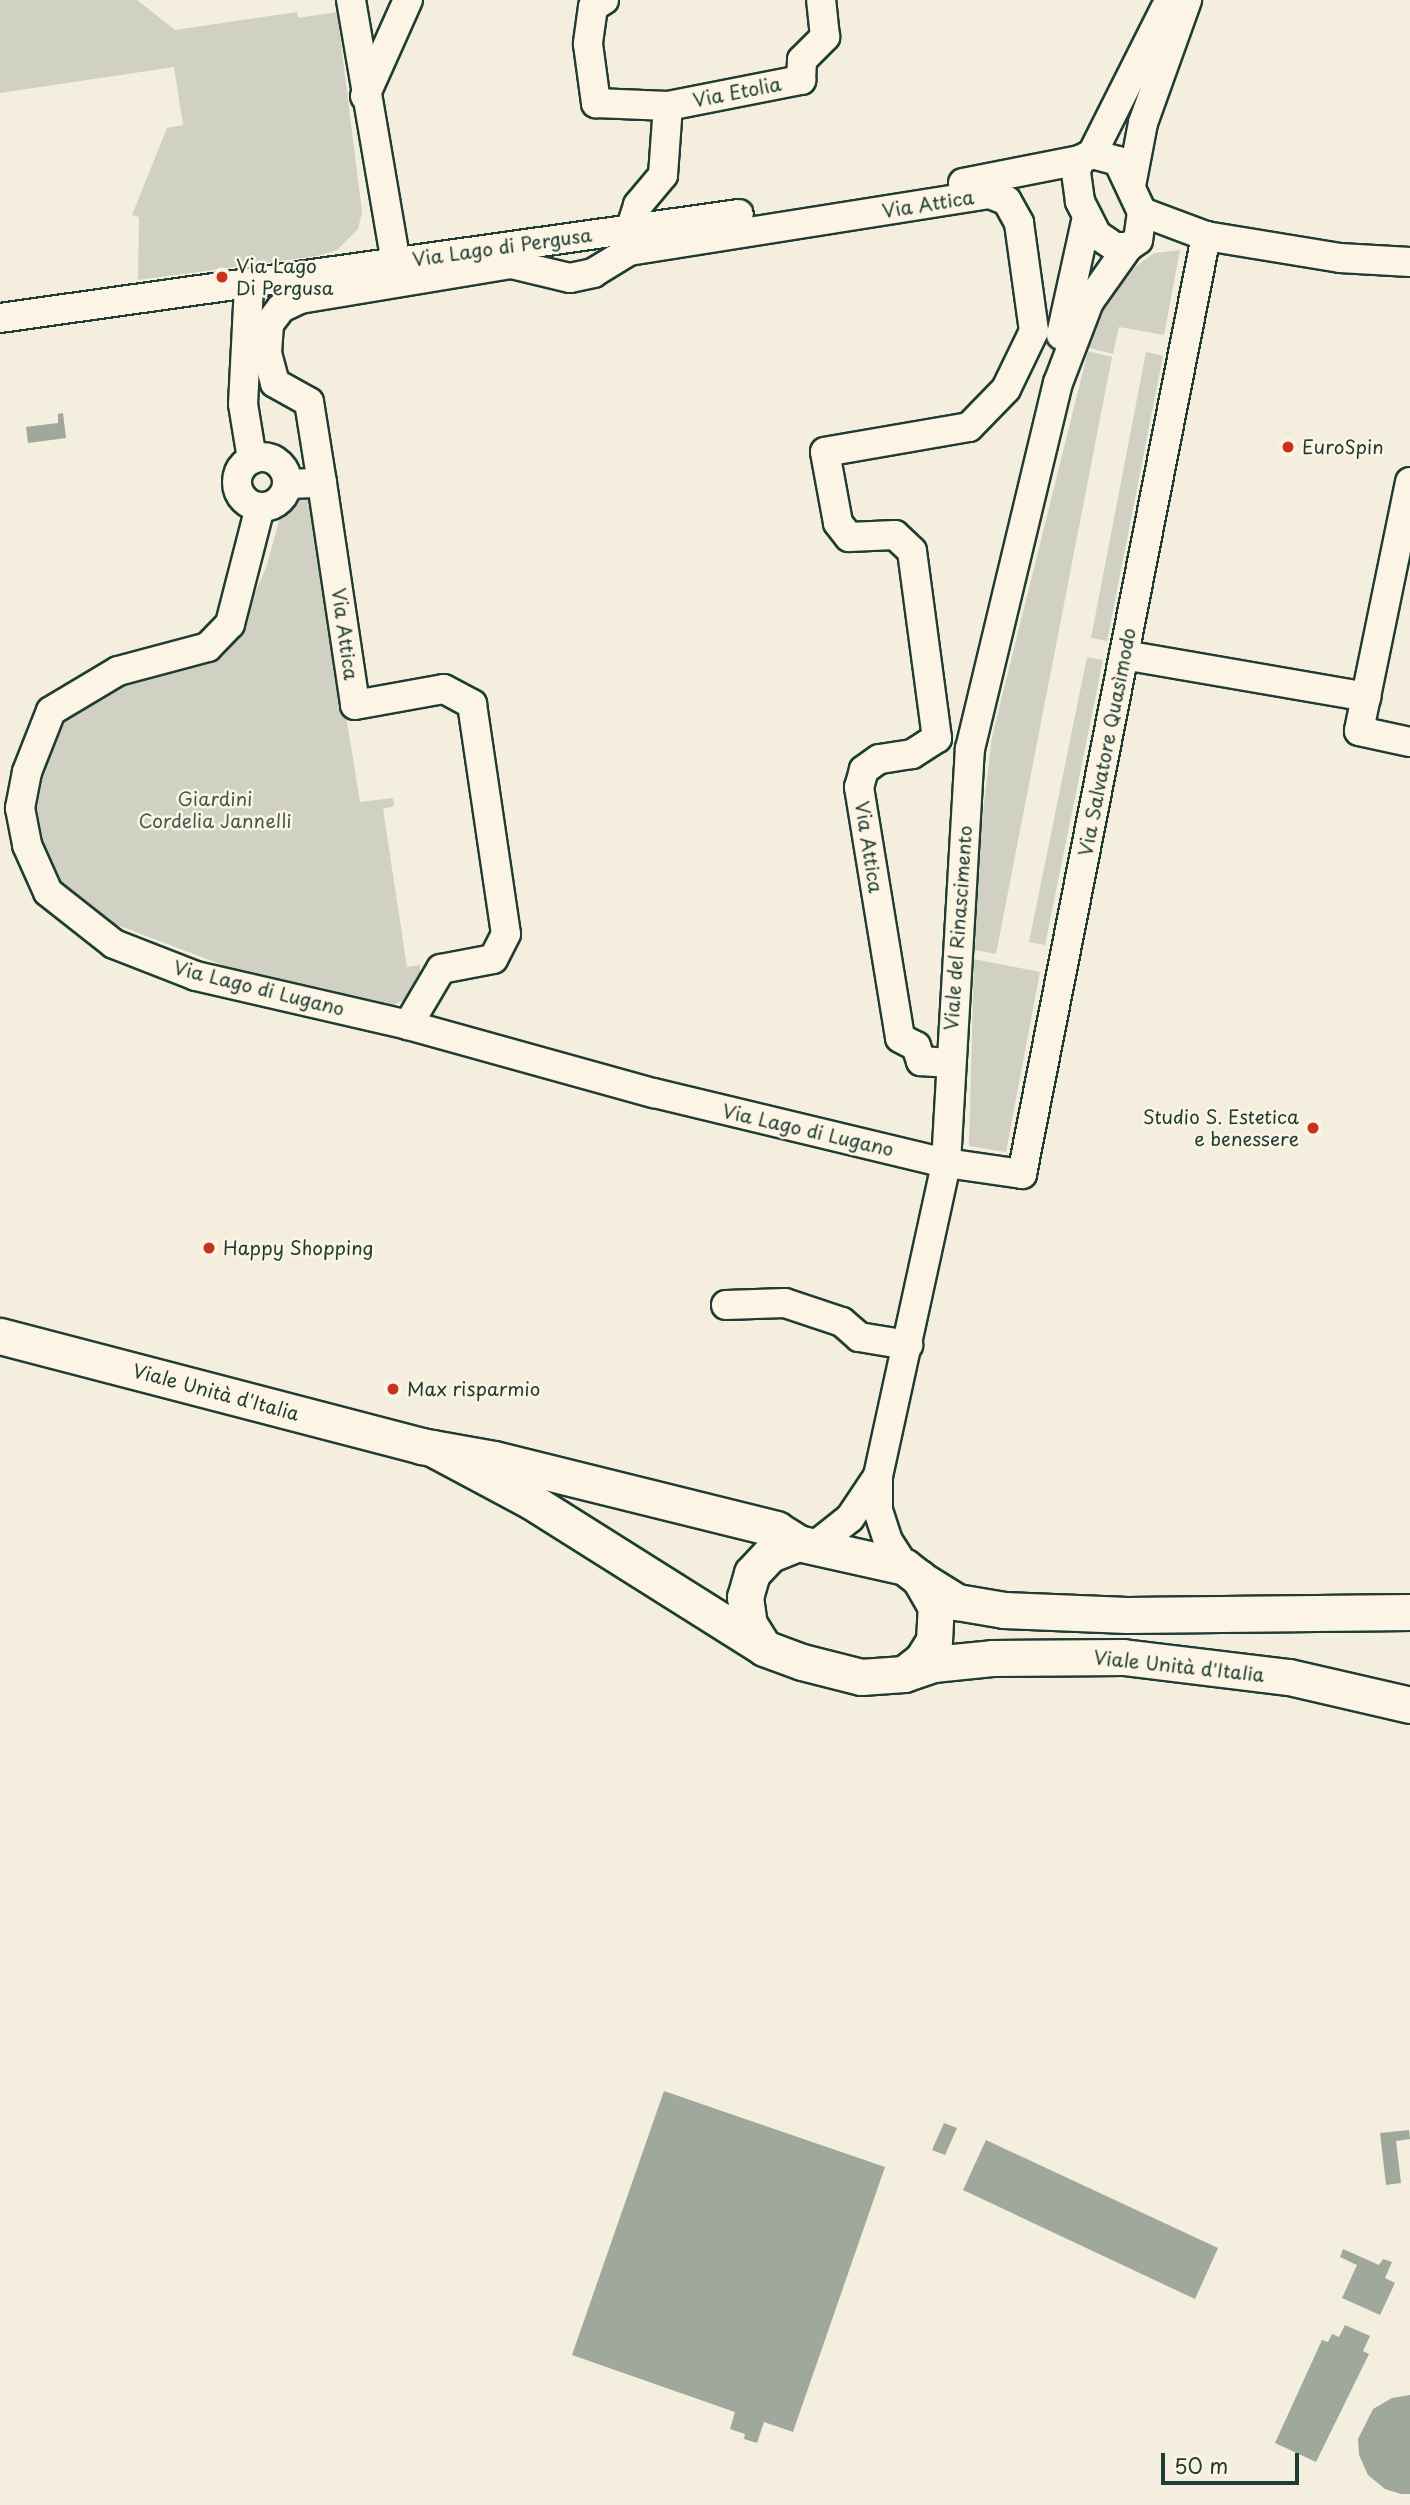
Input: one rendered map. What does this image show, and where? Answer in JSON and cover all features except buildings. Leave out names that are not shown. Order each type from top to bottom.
[{"type":"main road","name":"Viale Unità d'Italia","points":[[0,1336],[432,1448],[776,1529],[807,1544],[912,1573],[957,1602],[1004,1610],[1127,1615],[1410,1612]]},
{"type":"main road","name":"Viale Unità d'Italia","points":[[432,1448],[531,1501],[764,1648],[861,1677],[904,1674],[933,1664],[992,1658],[1123,1657],[1289,1677],[1410,1705]]},
{"type":"main road","points":[[764,1648],[750,1624],[745,1597],[752,1573],[769,1555],[807,1544]]},
{"type":"main road","points":[[904,1674],[922,1660],[934,1641],[936,1607],[912,1573]]},
{"type":"street","points":[[351,0],[365,96],[396,262]]},
{"type":"street","points":[[365,96],[408,0]]},
{"type":"street","name":"Via Etolia","points":[[604,0],[593,7],[588,44],[596,103],[668,106],[802,80],[802,60],[825,37],[821,0]]},
{"type":"street","points":[[1169,0],[1123,99],[1086,157],[1075,185],[1084,209],[1106,242],[1133,244],[1206,236]]},
{"type":"street","points":[[1131,186],[1143,123],[1187,0]]},
{"type":"street","name":"Via Etolia","points":[[630,230],[638,205],[663,175],[668,106]]},
{"type":"street","points":[[1058,383],[1089,302],[1133,244],[1142,212],[1118,161],[1086,157]]},
{"type":"street","name":"Via Lago di Pergusa","points":[[0,318],[249,286],[567,237],[1004,177],[1086,157]]},
{"type":"street","points":[[1004,177],[1047,186],[1084,209]]},
{"type":"street","name":"Via Attica","points":[[408,1025],[441,969],[493,959],[506,934],[472,704],[444,689],[355,705],[309,402],[275,383],[267,353],[269,324],[281,307],[300,299],[511,264],[570,278],[593,273],[629,251],[989,194],[1007,201],[1019,223],[1034,331],[1006,388],[969,427],[825,452],[838,523],[849,537],[895,535],[912,551],[937,738],[912,754],[879,759],[864,769],[859,787],[900,1038],[916,1046],[921,1061],[949,1063]]},
{"type":"street","points":[[1058,383],[1060,340],[1084,209]]},
{"type":"street","points":[[1142,212],[1206,236],[1340,258],[1410,262]]},
{"type":"street","name":"Via Salvatore Quasìmodo","points":[[946,1163],[1019,1186],[1206,236]]},
{"type":"street","points":[[567,237],[570,278]]},
{"type":"street","points":[[249,286],[243,404],[252,459]]},
{"type":"street","name":"Viale del Rinascimento","points":[[912,1573],[888,1541],[878,1511],[878,1476],[946,1163],[949,1063],[970,749],[1058,383]]},
{"type":"street","points":[[252,459],[276,461],[287,484],[275,503],[260,507],[245,501],[237,486],[240,470],[252,459]]},
{"type":"street","points":[[287,484],[322,482]]},
{"type":"street","points":[[1410,482],[1359,731],[1410,742]]},
{"type":"street","name":"Via Lago di Lugano","points":[[260,507],[230,624],[208,647],[118,671],[51,711],[10,809],[48,892],[114,944],[196,976],[408,1025],[654,1093],[946,1163]]},
{"type":"street","points":[[1124,654],[1366,697]]},
{"type":"street","points":[[726,1305],[785,1303],[842,1322],[859,1337],[908,1345]]},
{"type":"street","name":"Viale del Rinascimento","points":[[807,1544],[850,1518],[878,1476]]},
{"type":"green space","points":[[0,0],[137,0],[175,30],[297,12],[298,18],[337,12],[362,212],[358,229],[337,250],[317,256],[138,280],[139,217],[132,215],[167,128],[183,125],[174,67],[0,93]]},
{"type":"green space","points":[[1180,250],[1164,335],[1119,327],[1113,354],[1089,348],[1097,314],[1127,273],[1154,253]]},
{"type":"green space","points":[[1088,351],[1112,357],[996,954],[975,950],[978,853],[992,737]]},
{"type":"green space","points":[[1146,352],[1163,356],[1107,641],[1091,638]]},
{"type":"green space","name":"Giardini Cordelia Jannelli","points":[[303,498],[311,500],[360,802],[393,798],[394,806],[383,809],[407,967],[420,965],[420,973],[408,998],[391,1006],[251,976],[115,924],[66,892],[48,867],[36,839],[30,796],[49,742],[63,722],[115,683],[203,663],[217,652],[246,613],[266,568],[283,507]]},
{"type":"green space","points":[[1087,657],[1103,660],[1045,945],[1029,942]]},
{"type":"green space","points":[[974,959],[1040,972],[1006,1152],[969,1146]]},
{"type":"shaded area","points":[[63,413],[66,438],[28,443],[26,427],[58,423],[58,414]]},
{"type":"shaded area","points":[[664,2091],[885,2167],[793,2432],[764,2422],[757,2443],[744,2439],[745,2434],[730,2429],[735,2412],[572,2355]]},
{"type":"shaded area","points":[[944,2123],[957,2128],[945,2155],[932,2150]]},
{"type":"shaded area","points":[[1409,2130],[1410,2139],[1396,2141],[1401,2183],[1386,2185],[1380,2133]]},
{"type":"shaded area","points":[[986,2140],[1218,2248],[1195,2299],[963,2190]]},
{"type":"shaded area","points":[[1343,2249],[1379,2265],[1383,2259],[1392,2262],[1385,2278],[1395,2283],[1380,2315],[1342,2298],[1357,2265],[1340,2257]]},
{"type":"shaded area","points":[[1345,2325],[1370,2336],[1363,2351],[1369,2354],[1316,2462],[1275,2443],[1322,2340],[1328,2342],[1332,2334],[1339,2337]]},
{"type":"shaded area","points":[[1410,2395],[1410,2494],[1401,2494],[1385,2489],[1368,2475],[1359,2455],[1358,2439],[1373,2409],[1392,2398]]},
{"type":"place","name":"Via Lago Di Pergusa","points":[[222,277]]},
{"type":"place","name":"EuroSpin","points":[[1288,447]]},
{"type":"place","name":"Studio S. Estetica e benessere","points":[[1313,1128]]},
{"type":"place","name":"Happy Shopping","points":[[209,1248]]},
{"type":"place","name":"Max risparmio","points":[[393,1389]]}]
